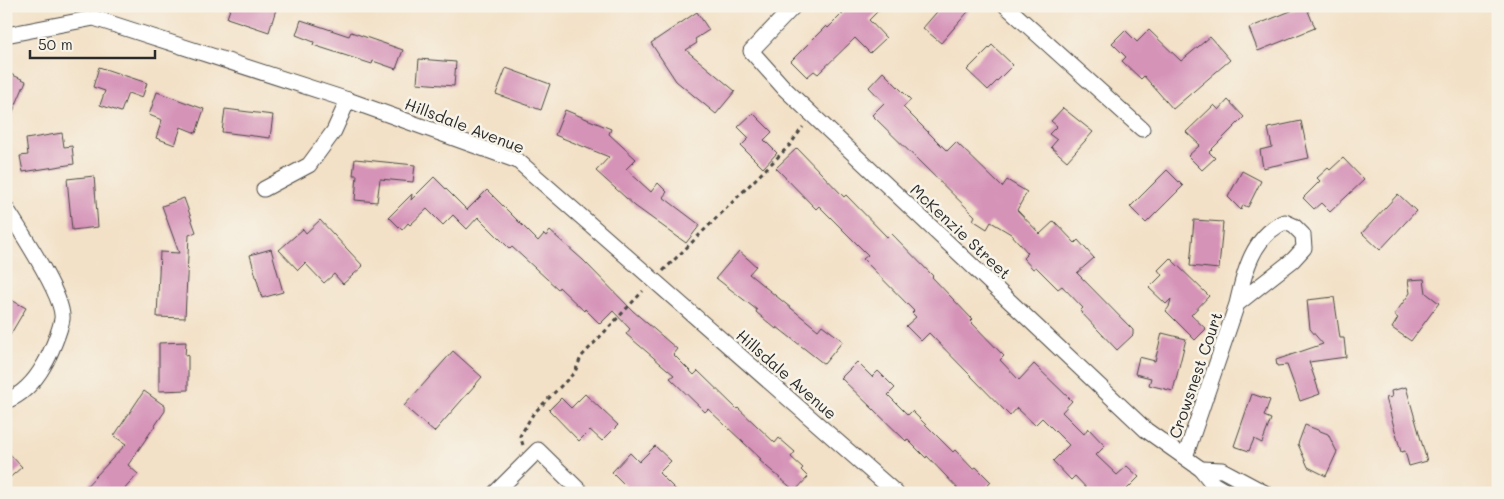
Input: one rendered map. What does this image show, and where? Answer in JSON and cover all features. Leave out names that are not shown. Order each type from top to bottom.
[{"type":"street","name":"McKenzie Street","points":[[794,6],[751,51],[785,89],[812,115],[1146,430],[1186,457],[1201,469],[1213,484],[1228,493]]},
{"type":"street","points":[[1006,6],[1142,129]]},
{"type":"street","name":"Hillsdale Avenue","points":[[6,35],[94,18],[348,100],[518,161],[896,493]]},
{"type":"street","points":[[264,189],[309,165],[334,131],[348,100]]},
{"type":"street","points":[[6,208],[49,279],[57,297],[62,318],[49,356],[33,383],[6,401]]},
{"type":"street","name":"Crowsnest Court","points":[[1186,457],[1237,304],[1243,277],[1258,242],[1274,226],[1285,222],[1294,226],[1303,235],[1304,248],[1293,260],[1237,304]]},
{"type":"street","points":[[495,493],[538,450],[582,493]]},
{"type":"street","points":[[1201,469],[1222,470],[1265,493]]},
{"type":"path","points":[[528,460],[520,436],[533,414],[575,372],[581,356],[654,280],[790,146],[812,115]]},
{"type":"building","points":[[231,6],[277,6],[269,32],[227,18]]},
{"type":"building","points":[[850,6],[883,6],[869,20],[886,38],[870,53],[855,38],[818,74],[814,71],[807,77],[791,61],[826,26],[828,28]]},
{"type":"building","points":[[942,6],[973,6],[941,43],[923,28]]},
{"type":"building","points":[[1306,6],[1315,28],[1258,51],[1249,28]]},
{"type":"building","points":[[697,12],[709,30],[695,39],[697,43],[686,50],[735,91],[716,114],[676,81],[651,43]]},
{"type":"building","points":[[301,20],[349,36],[351,32],[403,50],[396,69],[373,61],[372,64],[313,45],[314,42],[296,35]]},
{"type":"building","points":[[1125,30],[1137,42],[1149,30],[1181,61],[1210,37],[1230,60],[1173,109],[1144,76],[1141,79],[1122,61],[1126,57],[1112,43]]},
{"type":"building","points":[[992,45],[1013,65],[988,90],[967,70]]},
{"type":"building","points":[[419,59],[456,62],[454,86],[417,83]]},
{"type":"building","points":[[99,67],[147,83],[142,98],[128,93],[121,112],[100,105],[105,91],[93,87]]},
{"type":"building","points":[[506,68],[550,84],[541,110],[496,94]]},
{"type":"building","points":[[6,72],[26,81],[6,128]]},
{"type":"building","points":[[883,72],[911,100],[903,107],[947,151],[956,142],[1002,187],[1007,180],[1027,192],[1017,210],[1040,234],[1054,221],[1075,243],[1078,240],[1094,258],[1077,273],[1133,330],[1133,335],[1117,350],[1080,311],[1083,308],[1062,286],[1058,289],[1036,267],[1033,269],[1023,258],[1028,253],[1011,234],[991,222],[987,229],[973,220],[975,216],[872,115],[884,103],[869,87]]},
{"type":"building","points":[[157,92],[204,109],[196,133],[181,127],[175,145],[156,138],[162,120],[149,115]]},
{"type":"building","points":[[1228,100],[1244,117],[1209,152],[1215,158],[1202,170],[1188,156],[1200,145],[1186,132],[1214,105],[1219,110]]},
{"type":"building","points":[[1063,108],[1093,132],[1067,161],[1051,147],[1057,140],[1049,134],[1057,126],[1051,121]]},
{"type":"building","points":[[225,109],[273,115],[270,138],[222,132]]},
{"type":"building","points":[[565,110],[611,129],[609,134],[636,159],[626,169],[651,192],[658,183],[667,192],[663,197],[700,225],[686,243],[635,206],[596,171],[609,157],[555,135]]},
{"type":"building","points":[[753,113],[772,132],[764,140],[777,153],[763,168],[741,146],[749,138],[738,127]]},
{"type":"building","points":[[1301,121],[1309,158],[1263,168],[1260,150],[1272,147],[1268,128]]},
{"type":"building","points":[[62,133],[64,147],[72,146],[74,164],[23,172],[20,156],[28,155],[26,139]]},
{"type":"building","points":[[797,148],[844,197],[846,195],[887,237],[891,233],[933,276],[972,319],[970,321],[1004,356],[1000,360],[1019,380],[1034,364],[1072,401],[1062,412],[1084,434],[1088,428],[1105,446],[1096,455],[1117,475],[1127,466],[1139,477],[1123,493],[1091,493],[1075,476],[1071,480],[1053,461],[1069,445],[1042,418],[1035,425],[1017,408],[1010,416],[929,333],[921,341],[906,326],[916,317],[912,313],[914,311],[863,259],[868,255],[819,206],[816,209],[776,168]]},
{"type":"building","points":[[1343,158],[1364,180],[1330,212],[1321,203],[1314,209],[1303,198],[1320,181],[1317,178],[1328,168],[1330,170]]},
{"type":"building","points":[[355,159],[415,165],[413,182],[380,179],[377,202],[355,200],[357,175],[353,175]]},
{"type":"building","points":[[1167,170],[1183,186],[1146,223],[1130,207]]},
{"type":"building","points":[[1242,171],[1261,181],[1248,207],[1243,205],[1241,210],[1228,197]]},
{"type":"building","points":[[94,176],[98,227],[72,230],[67,179]]},
{"type":"building","points":[[434,177],[467,210],[487,190],[538,241],[544,234],[546,236],[550,231],[583,260],[633,311],[677,349],[673,354],[694,375],[698,371],[775,443],[779,438],[795,452],[791,457],[803,468],[801,470],[808,477],[795,491],[759,460],[761,459],[708,409],[705,412],[670,378],[674,375],[626,334],[630,329],[613,311],[600,324],[512,247],[510,249],[478,217],[467,229],[453,215],[443,225],[427,209],[410,225],[408,223],[402,230],[389,217],[412,194],[411,200]]},
{"type":"building","points":[[1398,194],[1416,211],[1380,250],[1362,233]]},
{"type":"building","points":[[184,198],[196,232],[189,235],[185,318],[157,317],[160,252],[179,253],[162,206]]},
{"type":"building","points":[[320,220],[363,266],[343,284],[334,274],[324,283],[305,263],[298,270],[279,250],[303,229],[306,233]]},
{"type":"building","points":[[1194,220],[1223,222],[1219,269],[1190,266]]},
{"type":"building","points":[[271,249],[283,292],[262,298],[250,255]]},
{"type":"building","points":[[739,251],[756,266],[749,274],[818,330],[822,325],[843,341],[824,364],[777,327],[776,329],[756,312],[757,310],[716,278]]},
{"type":"building","points":[[1170,258],[1209,296],[1191,315],[1206,329],[1195,340],[1166,311],[1171,299],[1166,304],[1149,288],[1162,275],[1158,270]]},
{"type":"building","points":[[1424,279],[1426,293],[1439,303],[1411,341],[1392,328],[1398,318],[1394,315],[1410,293],[1408,280]]},
{"type":"building","points":[[6,297],[26,308],[6,342]]},
{"type":"building","points":[[1334,297],[1340,338],[1344,338],[1346,357],[1309,362],[1320,394],[1300,401],[1287,365],[1277,366],[1276,360],[1323,344],[1310,329],[1307,300]]},
{"type":"building","points":[[1162,333],[1186,339],[1173,391],[1149,385],[1151,378],[1135,374],[1139,357],[1155,361]]},
{"type":"building","points":[[186,342],[185,356],[188,355],[188,390],[159,391],[159,343]]},
{"type":"building","points":[[453,351],[482,377],[434,432],[404,406]]},
{"type":"building","points":[[857,362],[872,377],[878,371],[895,388],[888,395],[908,415],[912,411],[953,452],[955,450],[973,469],[976,467],[991,482],[981,493],[962,493],[927,456],[926,458],[907,439],[906,441],[841,378]]},
{"type":"building","points":[[1406,387],[1427,461],[1409,466],[1405,451],[1401,452],[1386,398],[1392,397],[1391,391]]},
{"type":"building","points":[[144,391],[165,406],[165,411],[128,465],[138,474],[121,493],[80,493],[126,444],[114,436]]},
{"type":"building","points":[[585,394],[618,425],[602,441],[590,430],[579,441],[549,410],[561,398],[571,408]]},
{"type":"building","points":[[1252,394],[1270,400],[1264,416],[1271,419],[1262,443],[1254,439],[1249,451],[1234,446]]},
{"type":"building","points":[[1305,425],[1328,434],[1337,452],[1326,476],[1308,467],[1298,444]]},
{"type":"building","points":[[655,446],[671,461],[659,473],[679,493],[633,493],[612,472],[630,453],[639,462]]},
{"type":"building","points":[[6,450],[22,467],[6,481]]}]
